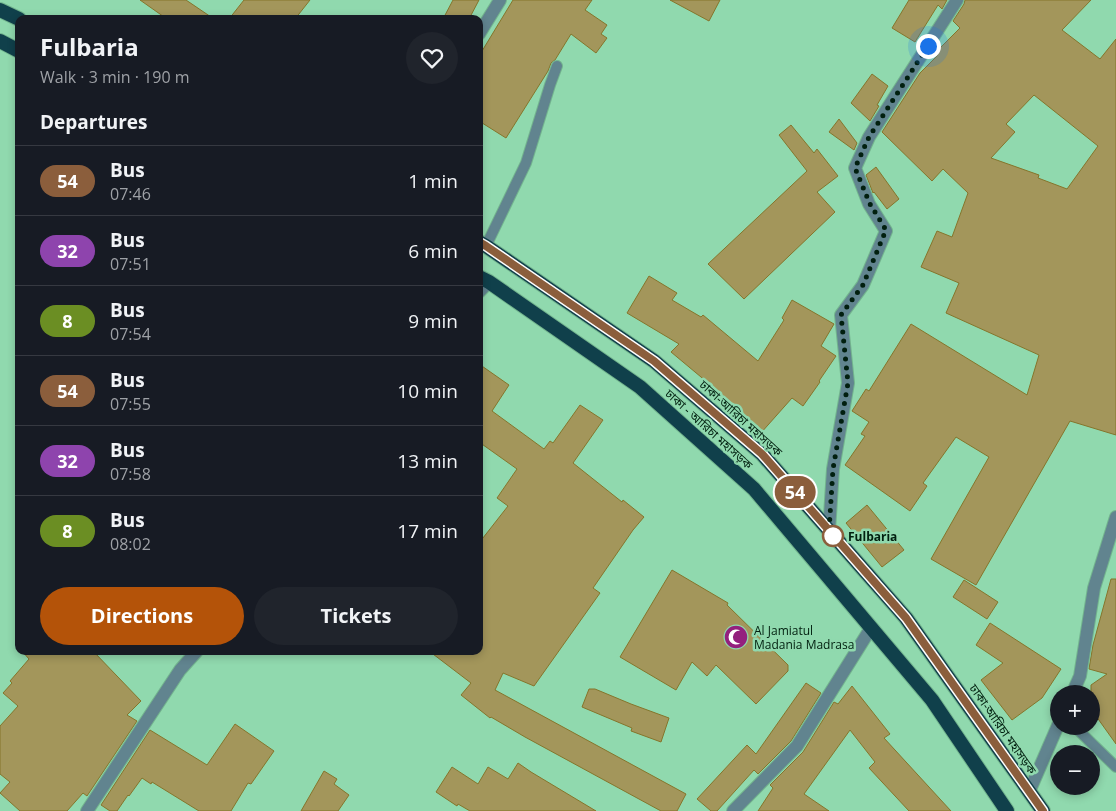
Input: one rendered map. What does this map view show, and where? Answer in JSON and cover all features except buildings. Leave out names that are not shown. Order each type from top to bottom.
[{"type":"highway","points":[[0,10],[15,17]]},
{"type":"highway","points":[[0,41],[15,48]]},
{"type":"highway","name":"ঢাকা-আরিচা মহাসড়ক","points":[[483,244],[654,361],[762,454],[906,618],[1043,811]]},
{"type":"highway","name":"ঢাকা - আরিচা মহাসড়ক","points":[[483,285],[640,387],[754,489],[932,700],[1007,811]]},
{"type":"street","points":[[483,28],[500,0]]},
{"type":"street","points":[[829,531],[833,469],[848,383],[841,315],[863,285],[886,230],[870,204],[855,168],[869,137],[957,0]]},
{"type":"street","points":[[1076,685],[1080,676],[1094,588],[1116,517]]},
{"type":"street","points":[[733,811],[796,746],[871,628]]},
{"type":"street","points":[[87,811],[180,670],[193,655]]},
{"type":"street","points":[[1029,792],[1054,735]]},
{"type":"lane","points":[[483,244],[526,163],[557,66]]},
{"type":"lane","points":[[1083,735],[1116,767]]},
{"type":"bus line","name":"54","points":[[483,244],[654,361],[762,454],[906,618],[1043,811]]},
{"type":"place","name":"Fulbaria","points":[[833,536]]},
{"type":"place","name":"Al Jamiatul Madania Madrasa","points":[[736,637]]},
{"type":"route","points":[[833,536],[829,531],[833,469],[848,383],[841,315],[863,285],[886,230],[870,204],[855,168],[869,137],[928,46]]}]
